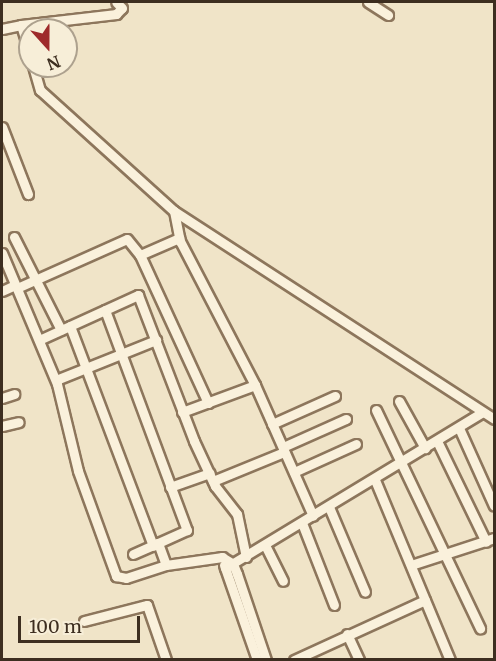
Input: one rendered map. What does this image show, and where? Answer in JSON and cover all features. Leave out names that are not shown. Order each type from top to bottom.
[{"type":"street","points":[[78,18],[116,14],[122,8],[116,2]]},
{"type":"street","points":[[368,2],[388,15]]},
{"type":"street","points":[[2,29],[18,26]]},
{"type":"street","points":[[36,78],[40,90],[174,211],[495,419]]},
{"type":"street","points":[[2,127],[28,194]]},
{"type":"street","points":[[174,211],[180,238],[255,385],[313,516]]},
{"type":"street","points":[[14,237],[86,368],[155,544],[166,565]]},
{"type":"street","points":[[140,255],[180,238]]},
{"type":"street","points":[[2,291],[36,280],[127,239],[140,255],[208,402]]},
{"type":"street","points":[[2,253],[56,380],[78,471],[114,572],[126,578],[166,565],[222,557],[229,566],[266,660]]},
{"type":"street","points":[[39,340],[138,295],[182,412],[211,477],[237,514],[246,556]]},
{"type":"street","points":[[105,310],[187,530],[133,554]]},
{"type":"street","points":[[56,380],[156,340]]},
{"type":"street","points":[[182,412],[255,385]]},
{"type":"street","points":[[2,398],[14,394]]},
{"type":"street","points":[[272,424],[335,396]]},
{"type":"street","points":[[399,401],[425,448]]},
{"type":"street","points":[[376,410],[403,462],[480,628]]},
{"type":"street","points":[[229,566],[375,480],[483,412]]},
{"type":"street","points":[[170,487],[211,477],[284,449],[346,419]]},
{"type":"street","points":[[2,426],[19,422]]},
{"type":"street","points":[[459,428],[495,506]]},
{"type":"street","points":[[411,565],[490,540],[437,441]]},
{"type":"street","points":[[294,472],[356,444]]},
{"type":"street","points":[[375,480],[450,660]]},
{"type":"street","points":[[329,507],[365,592]]},
{"type":"street","points":[[302,523],[334,605]]},
{"type":"street","points":[[265,545],[283,582]]},
{"type":"street","points":[[229,566],[257,660]]},
{"type":"street","points":[[294,660],[425,600]]},
{"type":"street","points":[[84,621],[147,605],[166,660]]},
{"type":"street","points":[[347,634],[359,660]]}]
